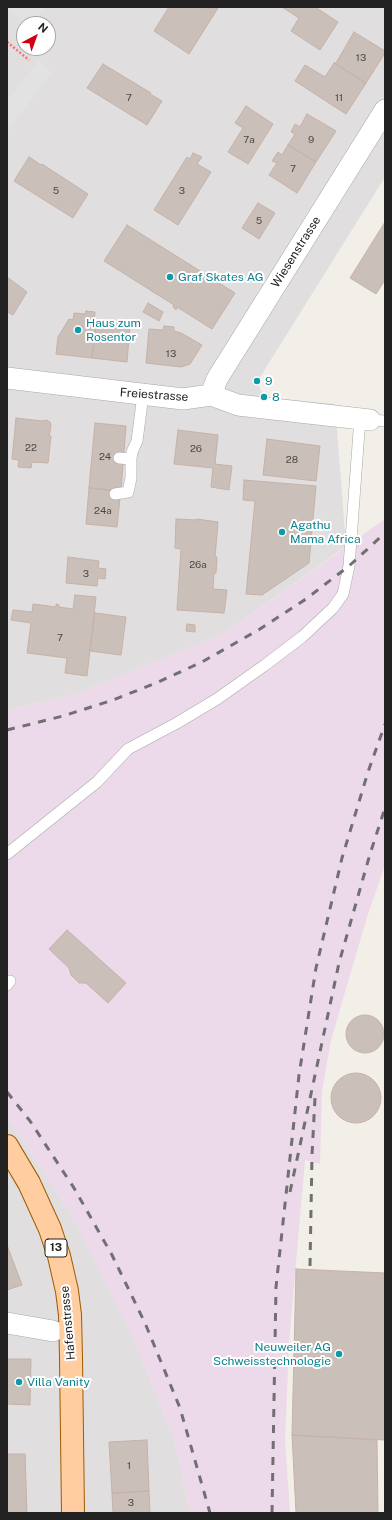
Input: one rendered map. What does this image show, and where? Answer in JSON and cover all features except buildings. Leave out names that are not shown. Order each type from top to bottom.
[{"type":"main road","name":"Hafenstrasse","points":[[7,1146],[29,1183],[50,1229],[59,1256],[67,1291],[70,1315],[72,1358],[73,1513]]},
{"type":"street","name":"Wiesenstrasse","points":[[211,395],[217,379],[385,110]]},
{"type":"street","name":"Freiestrasse","points":[[7,378],[143,396],[183,399],[211,395],[238,405],[372,420]]},
{"type":"street","points":[[7,1323],[54,1331]]},
{"type":"lane","points":[[115,494],[128,492],[131,478],[132,452],[137,442],[143,396]]},
{"type":"lane","points":[[7,854],[97,782],[128,749],[177,723],[229,690],[302,637],[333,608],[343,594],[349,566],[372,420]]},
{"type":"lane","points":[[119,458],[131,459]]},
{"type":"path","points":[[7,42],[29,60]]},
{"type":"shaded area","points":[[7,7],[385,7],[385,177],[257,382],[264,397],[335,404],[346,546],[222,635],[76,694],[7,710]]},
{"type":"shaded area","points":[[7,7],[45,7],[39,16],[17,16],[7,9]]},
{"type":"shaded area","points":[[39,60],[52,72],[7,132],[7,100]]},
{"type":"shaded area","points":[[385,519],[385,865],[367,917],[331,1040],[322,1091],[320,1164],[305,1160],[289,1342],[285,1441],[290,1513],[190,1513],[175,1442],[132,1335],[77,1225],[19,1134],[7,1119],[7,710],[76,694],[222,635]]},
{"type":"shaded area","points":[[7,1119],[19,1134],[77,1225],[132,1335],[175,1442],[190,1513],[7,1513]]},
{"type":"railway","points":[[7,730],[63,716],[113,700],[156,683],[202,662],[260,629],[306,599],[349,566],[385,533]]},
{"type":"railway","points":[[272,1513],[276,1287],[299,1075],[316,968],[342,858],[368,772],[385,724]]},
{"type":"railway","points":[[290,1192],[339,963],[370,854],[385,808]]},
{"type":"railway","points":[[7,1092],[30,1121],[74,1188],[112,1255],[145,1323],[180,1408],[210,1513]]},
{"type":"railway","points":[[310,1266],[312,1155],[315,1098]]},
{"type":"place","name":"Graf Skates AG","points":[[170,277]]},
{"type":"place","name":"Haus zum Rosentor","points":[[78,330]]},
{"type":"place","name":"9","points":[[257,381]]},
{"type":"place","name":"8","points":[[264,397]]},
{"type":"place","name":"Agathu Mama Africa","points":[[282,532]]},
{"type":"place","name":"Neuweiler AG Schweisstechnologie","points":[[339,1354]]},
{"type":"place","name":"Villa Vanity","points":[[19,1382]]}]
